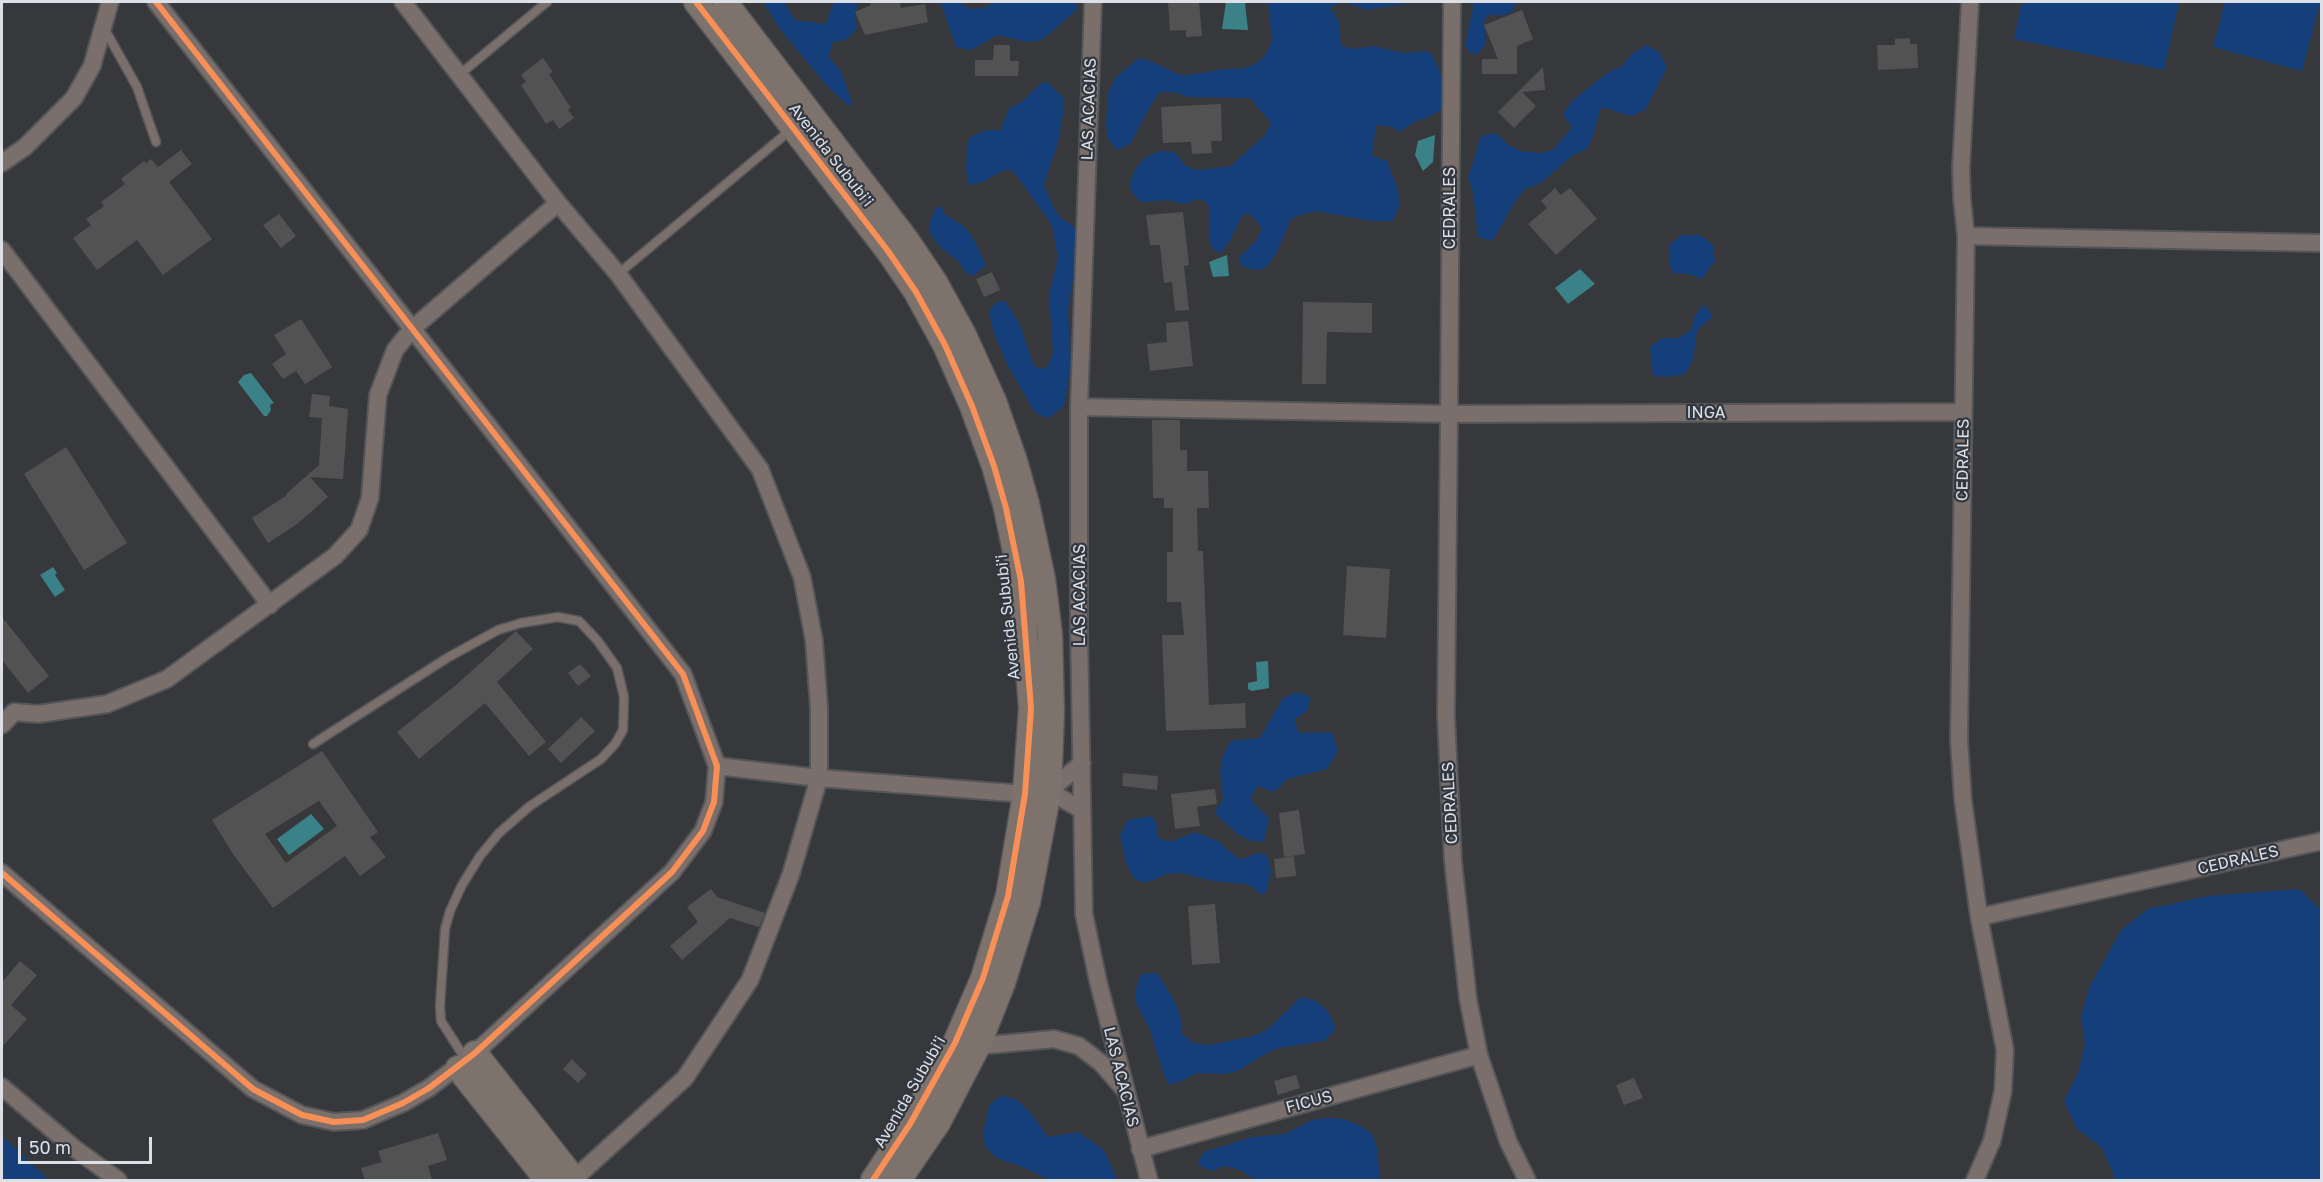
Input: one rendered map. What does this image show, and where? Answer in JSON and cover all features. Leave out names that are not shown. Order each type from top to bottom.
[{"type":"street","points":[[2,163],[25,147],[74,98],[92,66],[110,2]]},
{"type":"street","points":[[2,873],[253,1089],[302,1114],[334,1122],[363,1120],[403,1103],[466,1060],[672,872],[703,831],[714,802],[717,766],[683,674],[156,2]]},
{"type":"street","points":[[403,2],[558,203],[618,274],[760,469],[802,577],[812,630],[819,708],[819,778],[792,874],[750,980],[684,1078],[574,1180],[466,1060]]},
{"type":"street","name":"Avenida Sububi'i","points":[[696,2],[888,251],[916,292],[945,345],[972,406],[994,466],[1016,550],[1025,617],[1030,708],[1025,794],[1008,896],[983,978],[967,1044],[938,1123],[899,1180]]},
{"type":"street","name":"Avenida Sububi'i","points":[[725,2],[906,239],[930,273],[964,335],[994,401],[1015,461],[1027,504],[1044,588],[1050,635],[1049,791],[1028,902],[1003,983],[967,1044],[873,1180]]},
{"type":"street","name":"LAS ACACIAS","points":[[1093,2],[1079,407],[1084,914],[1124,1088],[1149,1180]]},
{"type":"street","name":"CEDRALES","points":[[1452,2],[1446,716],[1453,861],[1468,999],[1479,1055],[1508,1141],[1527,1180]]},
{"type":"street","name":"CEDRALES","points":[[1970,2],[1961,168],[1966,236],[1959,740],[1963,800],[1978,917],[2005,1050],[2003,1091],[1992,1141],[1975,1180]]},
{"type":"street","points":[[2,725],[8,707],[38,714],[107,704],[166,679],[335,556],[359,530],[370,498],[378,395],[395,350],[412,329],[558,203]]},
{"type":"street","points":[[1966,236],[2322,243]]},
{"type":"street","points":[[2,250],[270,605]]},
{"type":"street","points":[[1079,407],[1449,414]]},
{"type":"street","name":"INGA","points":[[1449,414],[1963,412]]},
{"type":"street","points":[[717,766],[819,778],[1025,794],[1049,791],[1082,763]]},
{"type":"street","points":[[1049,791],[1082,810]]},
{"type":"street","name":"CEDRALES","points":[[1978,917],[2322,841]]},
{"type":"street","points":[[967,1044],[1054,1039],[1079,1046],[1101,1063],[1124,1088]]},
{"type":"street","name":"FICUS","points":[[1140,1149],[1479,1055]]},
{"type":"street","points":[[466,1060],[547,1180]]},
{"type":"street","points":[[2,1087],[74,1148],[118,1180]]},
{"type":"lane","points":[[459,75],[547,2]]},
{"type":"lane","points":[[104,28],[137,87],[156,142]]},
{"type":"lane","points":[[618,274],[794,128]]},
{"type":"lane","points":[[313,744],[447,658],[498,630],[521,623],[558,617],[579,621],[597,640],[617,668],[624,697],[623,730],[615,744],[601,759],[530,806],[499,833],[480,856],[462,885],[450,911],[445,929],[440,999],[441,1021],[466,1060]]},
{"type":"shaded area","points":[[763,2],[784,2],[795,20],[826,24],[834,2],[859,2],[855,12],[857,29],[847,39],[832,43],[829,58],[840,69],[852,102],[849,106],[827,86],[780,29]]},
{"type":"shaded area","points":[[927,2],[957,2],[972,9],[987,7],[995,2],[1076,2],[1077,10],[1042,40],[1027,42],[998,35],[971,50],[956,47],[941,4]]},
{"type":"shaded area","points":[[1226,2],[1245,2],[1248,30],[1222,29]]},
{"type":"shaded area","points":[[1268,2],[1344,2],[1330,7],[1339,21],[1341,46],[1355,49],[1373,46],[1403,53],[1427,51],[1433,56],[1440,71],[1444,108],[1399,132],[1392,127],[1376,125],[1372,156],[1387,161],[1398,189],[1399,207],[1393,221],[1371,221],[1316,211],[1298,216],[1291,219],[1277,252],[1267,266],[1260,270],[1245,268],[1239,263],[1240,256],[1256,241],[1262,228],[1251,215],[1243,214],[1229,242],[1220,253],[1214,250],[1210,243],[1209,207],[1205,201],[1198,199],[1183,204],[1169,200],[1140,202],[1131,191],[1130,183],[1135,169],[1145,158],[1159,151],[1175,152],[1185,165],[1193,169],[1231,166],[1265,135],[1271,123],[1250,98],[1188,97],[1174,92],[1160,92],[1130,144],[1117,150],[1108,139],[1106,125],[1108,93],[1115,78],[1139,58],[1182,76],[1224,69],[1241,69],[1256,64],[1266,54],[1272,42]]},
{"type":"shaded area","points":[[1344,2],[1415,2],[1367,10]]},
{"type":"shaded area","points":[[1474,2],[1516,2],[1512,12],[1505,15],[1490,15],[1484,20],[1486,43],[1477,55],[1470,53],[1465,46]]},
{"type":"shaded area","points":[[2022,2],[2179,2],[2164,70],[2014,39]]},
{"type":"shaded area","points":[[2225,2],[2320,2],[2302,71],[2213,47]]},
{"type":"shaded area","points":[[1647,45],[1660,53],[1667,68],[1645,110],[1631,116],[1601,107],[1587,149],[1573,155],[1541,183],[1525,189],[1493,240],[1478,238],[1473,192],[1468,178],[1481,136],[1496,133],[1507,144],[1521,151],[1539,153],[1553,150],[1572,127],[1563,115],[1571,102],[1607,73],[1622,66],[1633,53]]},
{"type":"shaded area","points":[[1047,82],[1063,97],[1064,105],[1059,139],[1044,185],[1056,212],[1073,226],[1076,232],[1075,266],[1068,309],[1071,363],[1064,406],[1050,417],[1042,417],[1034,411],[1008,366],[995,336],[989,314],[991,307],[998,302],[1005,301],[1019,323],[1034,366],[1040,369],[1048,367],[1053,353],[1049,294],[1058,258],[1052,225],[1012,170],[1004,170],[983,182],[968,185],[966,169],[967,145],[970,137],[986,130],[1001,130],[1009,108],[1023,101],[1040,84]]},
{"type":"shaded area","points":[[1435,135],[1433,162],[1423,171],[1415,155],[1418,141]]},
{"type":"shaded area","points":[[942,206],[944,214],[965,227],[986,265],[973,276],[966,273],[958,261],[939,246],[930,233],[929,225],[935,209]]},
{"type":"shaded area","points":[[1682,235],[1700,235],[1713,245],[1715,261],[1702,279],[1688,274],[1672,273],[1669,260],[1670,244]]},
{"type":"shaded area","points":[[1227,255],[1229,276],[1213,277],[1209,262]]},
{"type":"shaded area","points":[[1580,269],[1595,284],[1568,304],[1555,288]]},
{"type":"shaded area","points":[[1703,304],[1713,316],[1697,330],[1693,360],[1685,374],[1669,377],[1653,376],[1650,347],[1662,338],[1678,338],[1691,330],[1695,316]]},
{"type":"shaded area","points":[[251,373],[274,403],[270,405],[271,410],[267,416],[264,416],[238,382],[244,375]]},
{"type":"shaded area","points":[[53,567],[57,573],[55,575],[65,590],[55,597],[40,575]]},
{"type":"shaded area","points":[[1268,661],[1269,688],[1252,691],[1248,689],[1248,683],[1257,681],[1256,662]]},
{"type":"shaded area","points":[[1297,692],[1311,697],[1307,711],[1294,720],[1299,733],[1332,732],[1338,751],[1327,769],[1288,779],[1274,792],[1258,786],[1250,799],[1269,819],[1264,842],[1249,840],[1236,833],[1214,812],[1223,800],[1220,770],[1223,755],[1231,741],[1260,738],[1283,698]]},
{"type":"shaded area","points":[[311,814],[324,829],[289,855],[277,839]]},
{"type":"shaded area","points":[[1151,816],[1156,821],[1158,837],[1166,841],[1173,841],[1195,832],[1218,841],[1236,857],[1243,859],[1258,853],[1267,855],[1271,870],[1266,893],[1259,894],[1255,888],[1244,884],[1213,881],[1181,873],[1166,874],[1151,881],[1142,882],[1135,879],[1127,866],[1120,835],[1128,820]]},
{"type":"shaded area","points":[[2299,889],[2321,910],[2321,1180],[2113,1180],[2113,1172],[2101,1147],[2077,1129],[2064,1101],[2078,1073],[2085,1044],[2081,1015],[2090,986],[2121,930],[2148,909],[2208,896]]},
{"type":"shaded area","points":[[1157,973],[1180,1014],[1182,1034],[1194,1043],[1209,1045],[1253,1036],[1267,1030],[1301,997],[1316,1001],[1328,1011],[1336,1029],[1324,1041],[1279,1048],[1240,1070],[1226,1074],[1196,1073],[1169,1085],[1150,1030],[1136,1003],[1136,988],[1141,974]]},
{"type":"shaded area","points":[[1002,1095],[1017,1100],[1030,1112],[1048,1137],[1078,1132],[1104,1150],[1117,1180],[1049,1180],[1025,1168],[996,1158],[985,1146],[983,1132],[990,1104]]},
{"type":"shaded area","points":[[1343,1119],[1359,1125],[1372,1134],[1377,1148],[1380,1180],[1253,1180],[1240,1170],[1226,1166],[1211,1171],[1197,1164],[1204,1152],[1252,1137],[1286,1134],[1312,1120]]},
{"type":"shaded area","points":[[2,1136],[49,1180],[2,1180]]},
{"type":"building","points":[[870,2],[900,2],[901,8],[925,4],[928,22],[865,35],[855,12],[871,5]]},
{"type":"building","points":[[1168,2],[1199,2],[1202,36],[1186,37],[1186,30],[1170,31]]},
{"type":"building","points":[[1522,10],[1533,39],[1517,46],[1517,74],[1482,74],[1482,59],[1498,59],[1484,25]]},
{"type":"building","points":[[1910,38],[1910,44],[1917,44],[1918,68],[1878,70],[1877,45],[1895,45],[1895,39]]},
{"type":"building","points":[[994,45],[1010,45],[1010,61],[1019,61],[1018,76],[975,76],[975,60],[993,60]]},
{"type":"building","points":[[543,58],[553,72],[549,74],[571,108],[568,110],[574,118],[559,129],[553,120],[546,124],[521,85],[526,82],[521,75]]},
{"type":"building","points":[[1543,67],[1545,90],[1522,92],[1536,106],[1514,128],[1498,112]]},
{"type":"building","points":[[1221,104],[1222,141],[1211,141],[1212,153],[1192,154],[1191,142],[1163,143],[1161,107]]},
{"type":"building","points":[[181,150],[192,164],[169,182],[212,239],[163,275],[137,240],[97,270],[73,238],[91,225],[86,219],[104,206],[101,202],[125,184],[121,179],[144,161],[146,163],[151,159],[158,167]]},
{"type":"building","points":[[1555,188],[1561,195],[1570,188],[1597,219],[1556,255],[1528,224],[1547,208],[1541,201]]},
{"type":"building","points":[[1183,212],[1189,265],[1184,266],[1189,310],[1175,311],[1172,282],[1164,283],[1160,245],[1150,245],[1146,215]]},
{"type":"building","points":[[279,214],[296,236],[281,248],[263,225]]},
{"type":"building","points":[[992,272],[1000,290],[984,297],[976,279]]},
{"type":"building","points":[[1303,302],[1372,303],[1372,333],[1327,332],[1326,384],[1302,384]]},
{"type":"building","points":[[301,319],[332,367],[305,384],[296,371],[283,379],[272,364],[286,354],[274,335]]},
{"type":"building","points":[[1188,321],[1193,366],[1150,371],[1147,344],[1167,342],[1166,323]]},
{"type":"building","points":[[312,394],[330,396],[329,406],[348,409],[343,479],[310,477],[328,497],[297,524],[268,543],[252,518],[287,495],[319,465],[322,418],[309,417]]},
{"type":"building","points":[[1152,420],[1180,420],[1180,450],[1187,450],[1187,471],[1208,471],[1209,508],[1197,508],[1198,551],[1203,551],[1209,705],[1245,703],[1246,728],[1166,731],[1162,635],[1184,635],[1181,602],[1167,602],[1167,552],[1173,552],[1173,508],[1164,508],[1164,498],[1153,498]]},
{"type":"building","points":[[66,447],[127,543],[84,570],[24,474]]},
{"type":"building","points":[[1347,566],[1390,569],[1386,638],[1343,635]]},
{"type":"building","points":[[2,617],[49,676],[28,693],[2,660]]},
{"type":"building","points":[[516,631],[533,649],[497,682],[546,742],[529,756],[485,703],[419,759],[397,732],[456,685]]},
{"type":"building","points":[[580,664],[591,676],[578,686],[568,673]]},
{"type":"building","points":[[581,717],[595,731],[561,763],[548,749]]},
{"type":"building","points":[[322,751],[378,832],[370,837],[386,857],[360,876],[345,856],[273,908],[233,854],[212,820]],"holes":[[[319,801],[337,826],[286,863],[265,834]]]},
{"type":"building","points":[[1123,773],[1158,776],[1157,790],[1122,786]]},
{"type":"building","points":[[1215,789],[1217,804],[1197,807],[1200,826],[1175,829],[1171,794]]},
{"type":"building","points":[[1299,810],[1305,854],[1284,857],[1279,813]]},
{"type":"building","points":[[1294,856],[1296,876],[1276,878],[1274,859]]},
{"type":"building","points":[[711,889],[717,897],[765,913],[759,927],[730,918],[682,960],[670,946],[698,922],[687,907]]},
{"type":"building","points":[[1215,904],[1220,963],[1192,965],[1188,906]]},
{"type":"building","points":[[20,961],[37,975],[11,1005],[27,1019],[2,1047],[2,982]]},
{"type":"building","points":[[572,1059],[587,1074],[578,1083],[563,1069]]},
{"type":"building","points":[[1296,1075],[1300,1088],[1278,1095],[1274,1081]]},
{"type":"building","points":[[1634,1078],[1643,1098],[1624,1105],[1616,1085]]},
{"type":"building","points":[[438,1133],[447,1160],[428,1166],[432,1180],[365,1180],[361,1168],[382,1162],[378,1151]]},
{"type":"cycle path","points":[[2,873],[253,1089],[302,1115],[334,1122],[363,1120],[403,1103],[429,1088],[475,1053],[672,872],[703,831],[714,802],[717,766],[683,674],[156,2]]},
{"type":"cycle path","points":[[696,2],[888,251],[916,292],[945,345],[972,406],[994,466],[1006,508],[1021,581],[1031,708],[1025,794],[1008,896],[983,978],[955,1043],[910,1124],[873,1180]]}]
